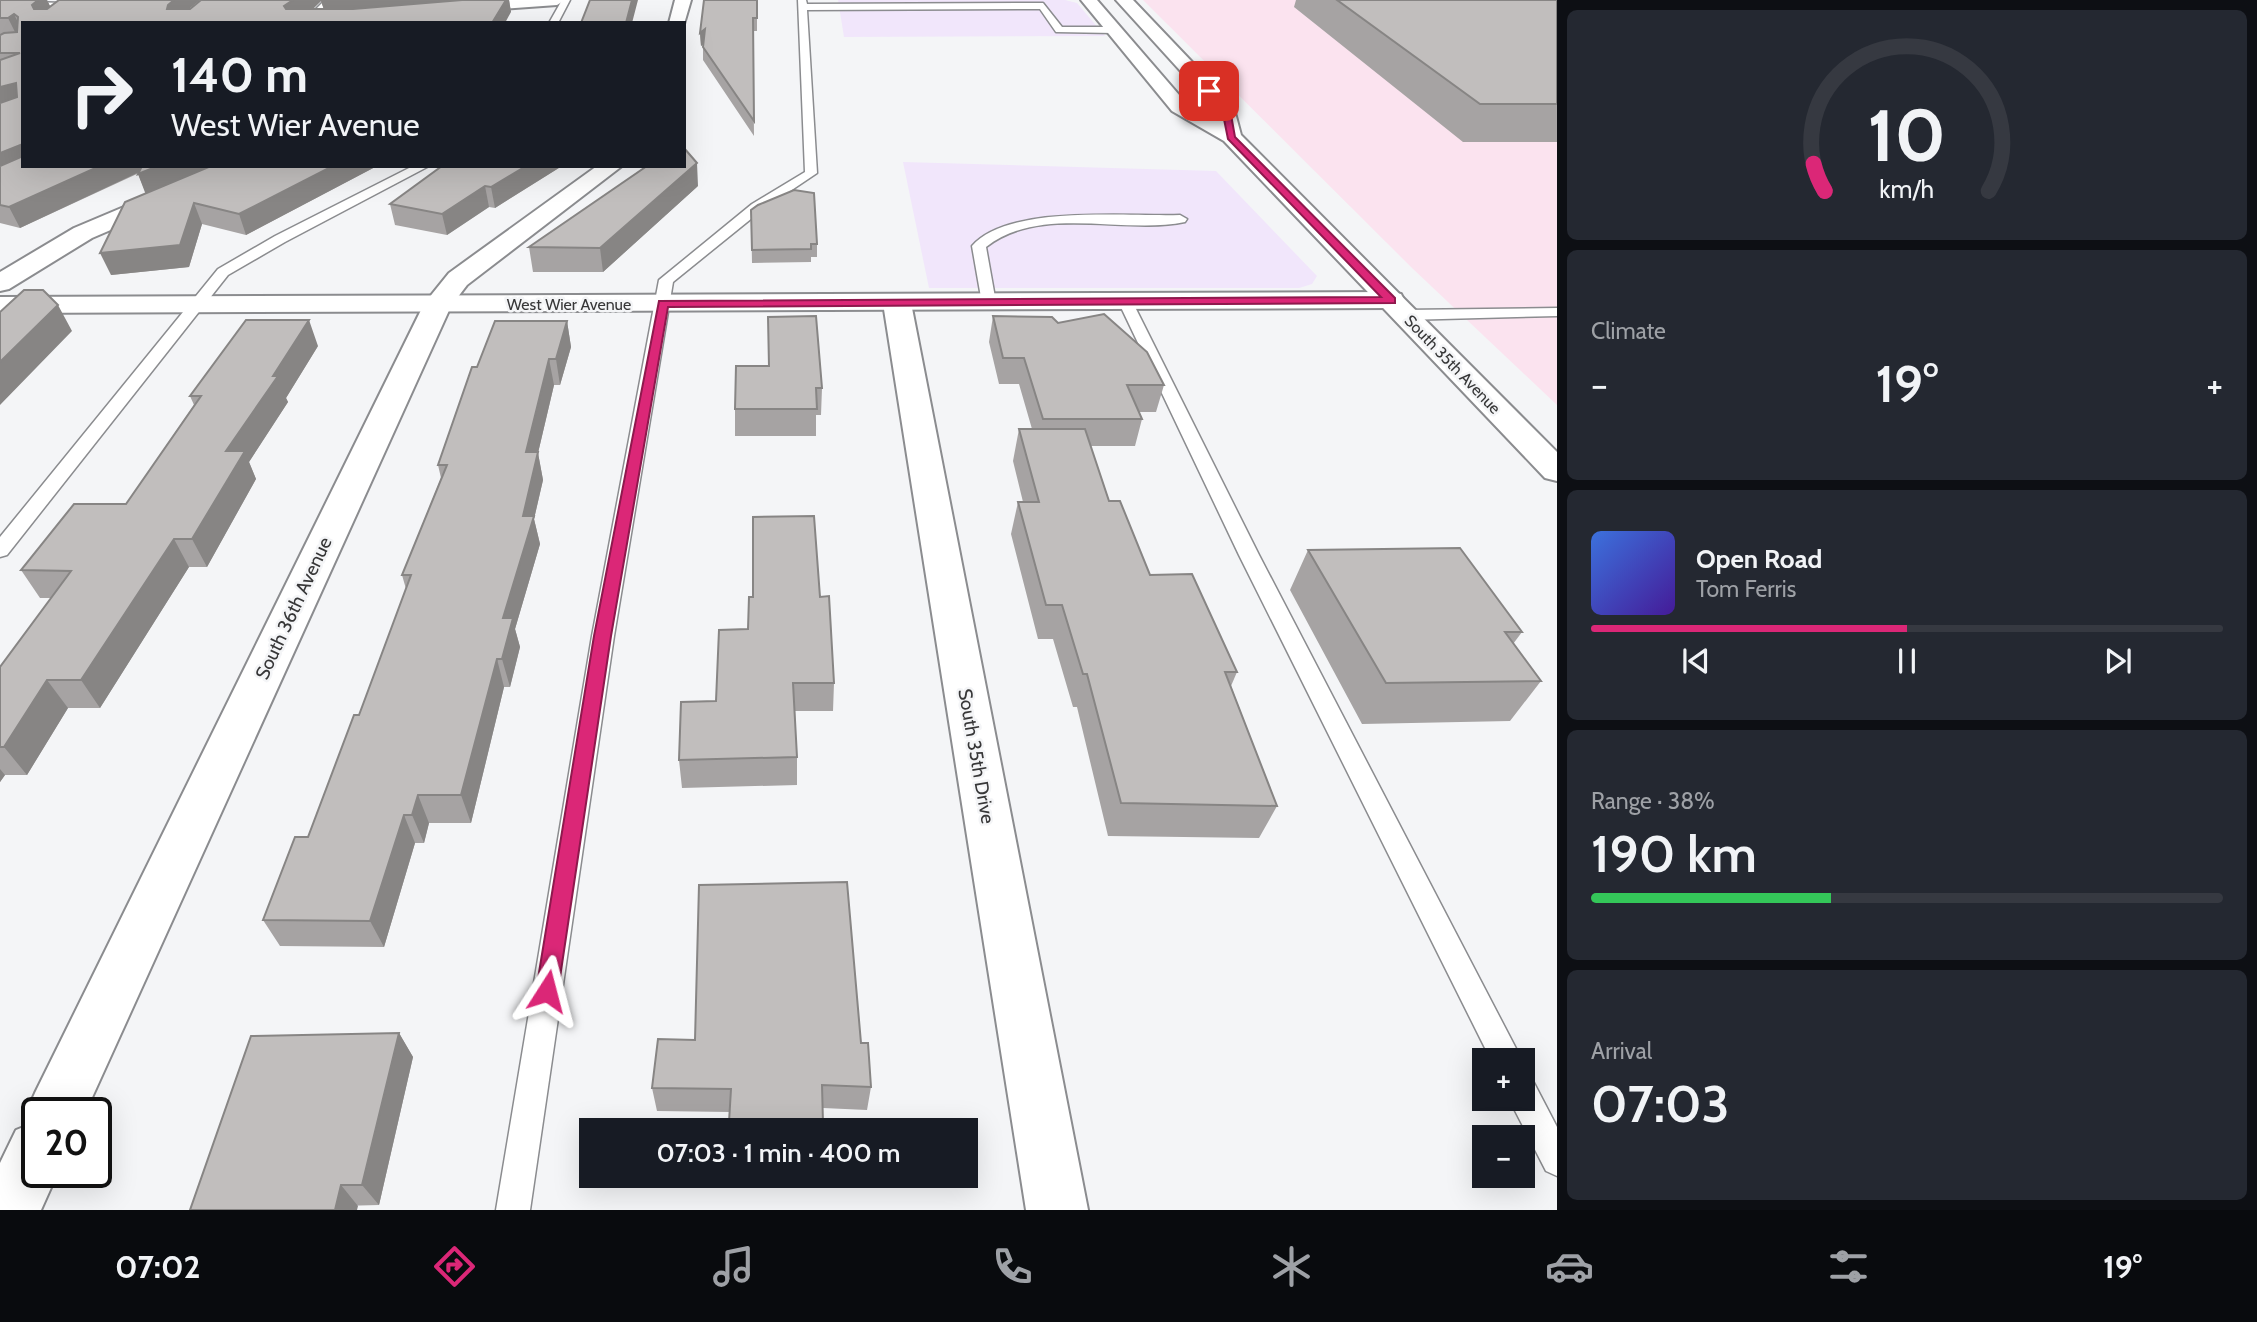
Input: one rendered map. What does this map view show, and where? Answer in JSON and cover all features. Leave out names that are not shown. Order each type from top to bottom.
[{"type":"street","points":[[444,4],[557,0]]},
{"type":"street","points":[[678,21],[683,0]]},
{"type":"street","name":"South 35th Avenue","points":[[1089,0],[1179,107],[1231,137],[1557,471]]},
{"type":"street","name":"South 35th Avenue","points":[[1124,0],[1226,109],[1231,137]]},
{"type":"street","points":[[315,21],[341,18]]},
{"type":"street","points":[[0,283],[83,233],[235,168]]},
{"type":"street","name":"South 36th Avenue","points":[[63,1097],[438,304],[458,279],[608,168]]},
{"type":"street","name":"South 35th Drive","points":[[897,303],[1057,1210]]},
{"type":"street","name":"West Wier Avenue","points":[[0,305],[1126,303],[1398,308]]},
{"type":"street","points":[[9,1210],[21,1185]]},
{"type":"lane","points":[[307,21],[330,0]]},
{"type":"lane","points":[[554,21],[566,0]]},
{"type":"lane","points":[[513,1210],[603,636],[666,280],[757,207],[811,173],[802,3],[1043,6],[1059,30],[1114,30]]},
{"type":"lane","points":[[0,4],[63,6],[63,12],[48,21]]},
{"type":"lane","points":[[0,550],[223,272],[279,239],[419,168]]},
{"type":"lane","points":[[989,303],[979,246],[987,235],[998,230],[1024,223],[1180,219]]},
{"type":"lane","points":[[1126,303],[1250,555],[1501,1048]]},
{"type":"lane","points":[[1398,308],[1557,312]]},
{"type":"lane","points":[[1532,1111],[1557,1160]]},
{"type":"shaded area","points":[[838,0],[1065,0],[1077,3],[1105,36],[844,37]]},
{"type":"shaded area","points":[[1143,0],[1557,0],[1557,405],[1411,267]]},
{"type":"shaded area","points":[[903,162],[1216,171],[1317,276],[1312,284],[1299,288],[929,288]]},
{"type":"building","points":[[0,0],[38,0],[32,5],[34,9],[47,9],[59,0],[174,0],[167,9],[190,9],[201,0],[293,0],[284,6],[286,9],[353,9],[462,0],[506,0],[493,21],[21,21],[21,145],[0,153],[0,103],[17,97],[16,83],[0,87],[0,60],[20,53],[0,53],[0,35],[17,32],[18,17],[14,14],[8,18],[0,18]]},
{"type":"building","points":[[590,0],[632,0],[627,21],[582,21]]},
{"type":"building","points":[[704,0],[757,0],[757,18],[753,18],[754,121],[703,47],[705,29],[700,33]]},
{"type":"building","points":[[1337,0],[1557,0],[1557,104],[1480,104]]},
{"type":"building","points":[[686,150],[697,163],[600,248],[529,247],[644,168],[686,168]]},
{"type":"building","points":[[21,157],[21,168],[96,168],[9,207],[0,205],[0,166]]},
{"type":"building","points":[[141,168],[153,168],[138,174]]},
{"type":"building","points":[[206,168],[329,168],[239,214],[194,203],[180,245],[100,253],[125,202]]},
{"type":"building","points":[[439,168],[523,168],[491,187],[485,186],[442,214],[390,204]]},
{"type":"building","points":[[794,190],[814,193],[817,244],[811,244],[811,249],[752,250],[751,210]]},
{"type":"building","points":[[24,290],[43,290],[58,305],[0,362],[0,312]]},
{"type":"building","points":[[1104,314],[1147,352],[1164,385],[1127,385],[1142,419],[1043,419],[1024,358],[1003,358],[993,316],[1052,317],[1058,323]]},
{"type":"building","points":[[816,316],[822,388],[816,388],[817,409],[735,409],[736,366],[769,366],[768,317]]},
{"type":"building","points":[[246,320],[309,320],[273,376],[278,376],[226,451],[245,451],[192,539],[174,539],[81,680],[47,680],[4,747],[0,747],[0,667],[71,571],[21,570],[74,504],[126,504],[201,396],[190,396]]},
{"type":"building","points":[[495,321],[567,321],[556,359],[549,359],[526,452],[538,452],[523,516],[534,516],[503,618],[513,618],[502,659],[497,659],[461,795],[418,795],[412,815],[404,815],[370,921],[263,920],[295,837],[308,837],[354,715],[359,715],[411,575],[402,575],[447,465],[438,465],[472,367],[477,367]]},
{"type":"building","points":[[1019,429],[1085,429],[1109,501],[1120,501],[1150,575],[1192,574],[1237,672],[1225,672],[1277,806],[1121,803],[1087,674],[1083,674],[1062,605],[1046,605],[1018,502],[1039,502]]},
{"type":"building","points":[[814,516],[820,597],[829,596],[834,683],[793,683],[797,757],[679,760],[681,702],[716,701],[719,630],[748,629],[749,597],[753,597],[753,517]]},
{"type":"building","points":[[1460,548],[1522,632],[1505,632],[1541,681],[1386,683],[1308,550]]},
{"type":"building","points":[[847,882],[861,1043],[868,1043],[871,1087],[822,1085],[823,1118],[729,1118],[731,1089],[652,1088],[658,1039],[695,1040],[699,885]]},
{"type":"building","points":[[399,1033],[362,1185],[341,1185],[335,1210],[190,1210],[251,1036]]},
{"type":"route","points":[[547,991],[603,636],[663,303],[1391,300],[1231,137],[1226,109],[1209,91]]}]
